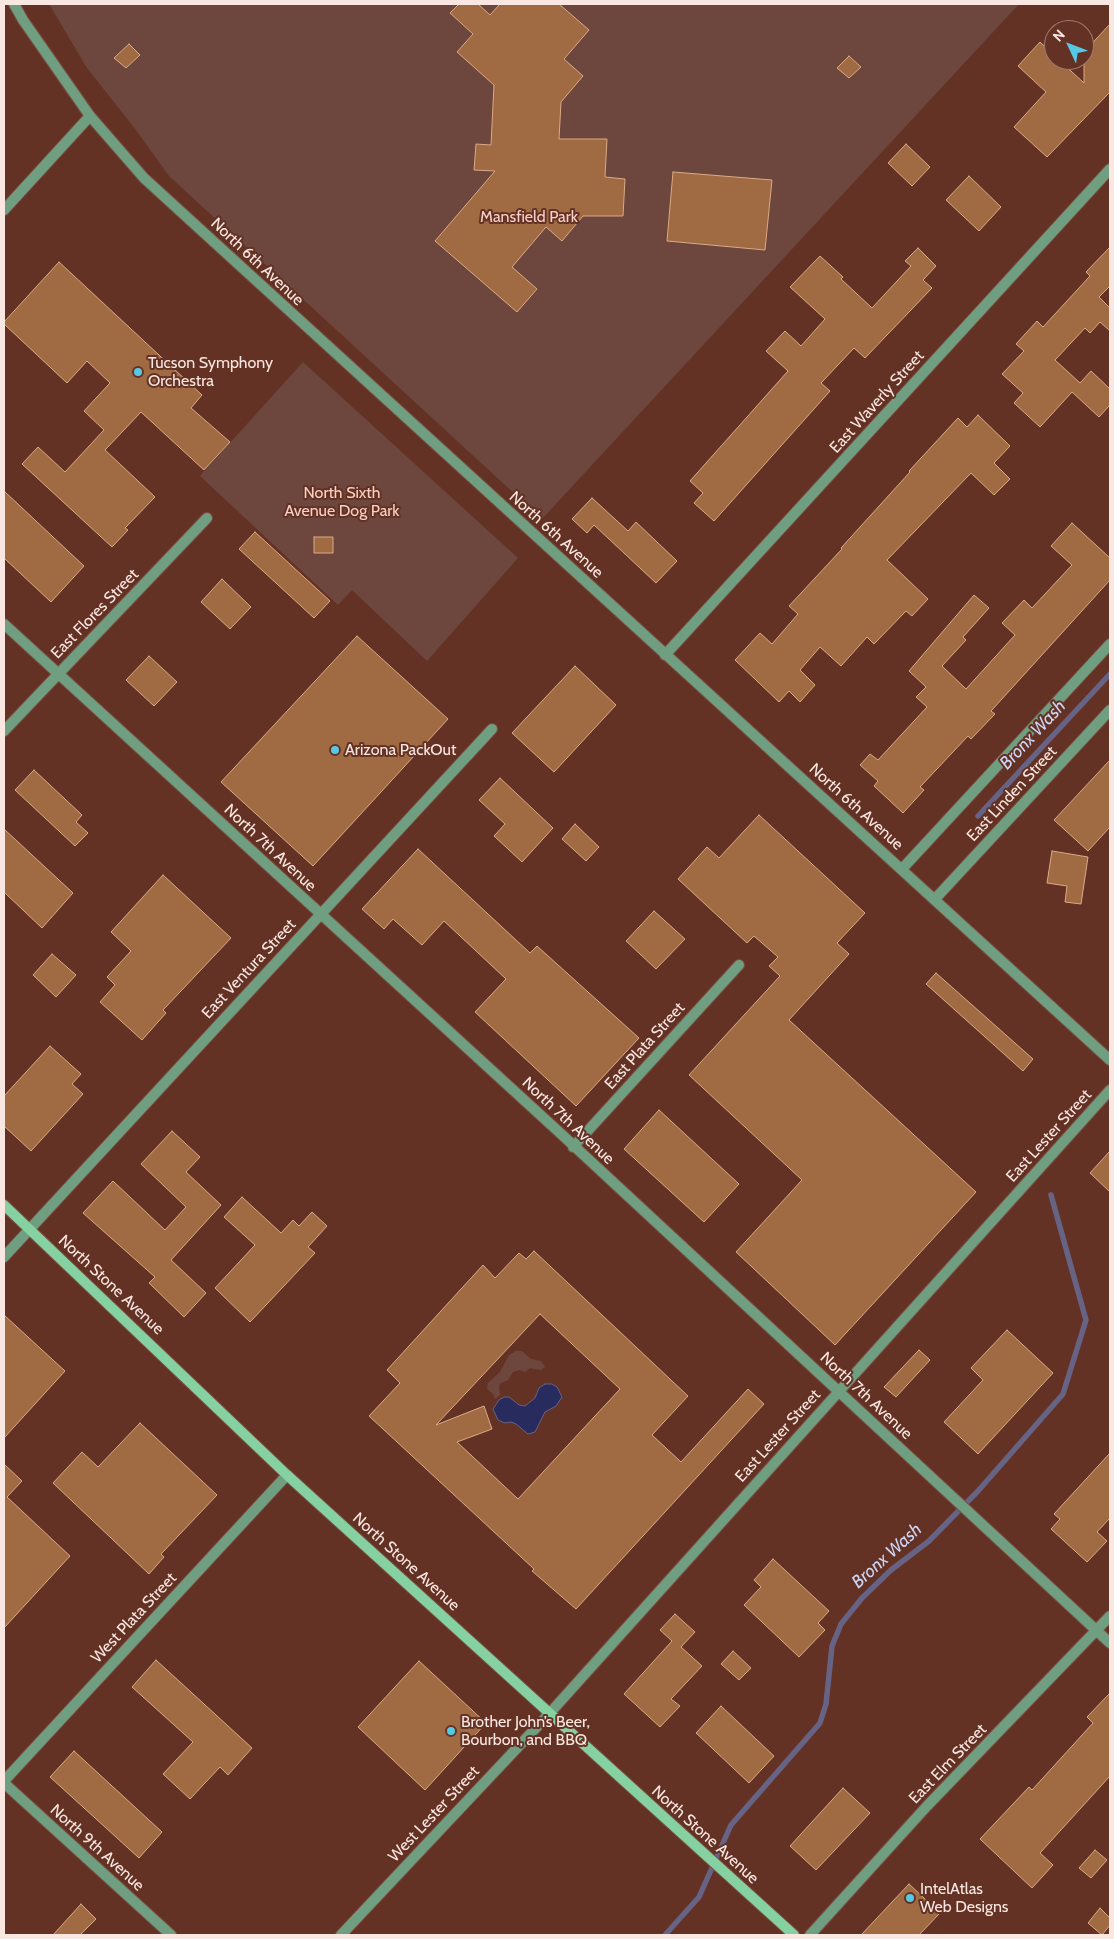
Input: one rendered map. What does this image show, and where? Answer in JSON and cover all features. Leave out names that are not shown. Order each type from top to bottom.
[{"type":"main road","name":"North Stone Avenue","points":[[4,1205],[287,1475],[548,1714],[794,1935]]},
{"type":"street","name":"North 6th Avenue","points":[[14,4],[23,20],[90,116],[144,178],[1110,1060]]},
{"type":"street","points":[[4,210],[90,116]]},
{"type":"street","name":"East Waverly Street","points":[[665,655],[1110,169]]},
{"type":"street","name":"East Flores Street","points":[[4,731],[207,518]]},
{"type":"street","name":"North 7th Avenue","points":[[4,624],[839,1391],[1110,1643]]},
{"type":"street","name":"East Linden Street","points":[[902,869],[1110,644]]},
{"type":"street","name":"East Linden Street","points":[[935,899],[1110,710]]},
{"type":"street","name":"East Ventura Street","points":[[4,1257],[492,729]]},
{"type":"street","name":"East Plata Street","points":[[573,1147],[738,965]]},
{"type":"street","name":"East Lester Street","points":[[548,1714],[1110,1090]]},
{"type":"street","name":"West Plata Street","points":[[4,1782],[287,1475]]},
{"type":"street","name":"East Elm Street","points":[[810,1935],[927,1806],[1110,1616]]},
{"type":"street","name":"West Lester Street","points":[[341,1935],[548,1714]]},
{"type":"street","name":"North 9th Avenue","points":[[4,1782],[171,1935]]},
{"type":"green space","name":"Mansfield Park","points":[[49,4],[1019,4],[542,519],[169,176],[136,130],[87,68]]},
{"type":"green space","name":"North Sixth Avenue Dog Park","points":[[303,362],[518,558],[427,661],[352,590],[338,605],[200,476]]},
{"type":"green space","points":[[516,1351],[522,1351],[531,1359],[541,1361],[545,1367],[541,1370],[530,1368],[525,1372],[520,1370],[513,1372],[508,1380],[499,1386],[500,1395],[495,1399],[493,1394],[487,1389],[488,1383],[500,1372],[509,1355]]},
{"type":"shaded area","points":[[545,1384],[552,1384],[557,1387],[562,1397],[556,1406],[545,1412],[535,1432],[528,1434],[516,1424],[498,1420],[493,1409],[499,1400],[509,1397],[519,1405],[525,1406],[535,1398],[539,1388]]},
{"type":"building","points":[[459,4],[478,4],[490,15],[500,4],[559,4],[589,30],[564,59],[583,76],[561,102],[559,139],[607,139],[605,177],[625,179],[623,216],[583,216],[562,241],[546,227],[512,267],[537,289],[517,312],[435,241],[495,171],[474,170],[476,144],[491,145],[494,85],[457,52],[473,34],[450,13]]},
{"type":"building","points":[[1110,24],[1110,92],[1047,157],[1014,127],[1046,92],[1018,66],[1040,42],[1044,46],[1044,70],[1070,70],[1084,83],[1084,70],[1094,70],[1094,41]]},
{"type":"building","points":[[129,44],[140,55],[126,68],[114,58]]},
{"type":"building","points":[[849,56],[861,67],[849,78],[837,68]]},
{"type":"building","points":[[906,144],[930,167],[912,186],[888,163]]},
{"type":"building","points":[[673,172],[772,180],[765,250],[667,241]]},
{"type":"building","points":[[969,176],[1001,207],[979,231],[946,200]]},
{"type":"building","points":[[1110,247],[1110,286],[1099,297],[1110,308],[1110,331],[1100,322],[1090,333],[1085,328],[1055,360],[1080,383],[1091,371],[1110,389],[1110,405],[1099,417],[1072,392],[1040,427],[1014,403],[1023,393],[1002,374],[1024,351],[1016,344],[1037,321],[1043,327],[1090,276],[1086,272]]},
{"type":"building","points":[[918,248],[936,266],[923,280],[932,288],[865,358],[854,348],[821,383],[830,391],[714,521],[694,503],[703,493],[690,481],[788,371],[766,351],[785,331],[801,346],[825,319],[790,287],[820,256],[872,308],[911,266],[905,261]]},
{"type":"building","name":"Tucson Symphony Orchestra","points":[[59,262],[202,395],[191,408],[230,442],[204,470],[141,412],[105,450],[155,497],[125,528],[128,530],[112,547],[22,464],[38,447],[65,472],[104,430],[84,411],[110,383],[87,361],[67,383],[4,324]]},
{"type":"building","points":[[978,415],[1010,446],[994,463],[1010,479],[994,495],[971,473],[887,560],[928,599],[912,616],[906,611],[874,644],[867,637],[841,666],[820,647],[800,670],[815,685],[800,702],[789,691],[779,702],[735,660],[760,633],[772,644],[798,614],[789,606],[842,549],[909,471],[958,418],[967,427]]},
{"type":"building","points":[[4,491],[84,566],[51,602],[4,558]]},
{"type":"building","points":[[592,498],[628,531],[636,522],[677,561],[656,583],[594,525],[587,533],[572,519]]},
{"type":"building","points":[[1072,523],[1110,558],[1110,580],[991,711],[995,714],[971,739],[968,736],[920,787],[924,790],[903,813],[874,786],[878,781],[860,765],[870,754],[878,760],[927,707],[916,697],[926,687],[909,671],[974,595],[989,608],[963,637],[966,640],[942,666],[966,689],[1015,635],[1002,623],[1024,600],[1032,608],[1072,565],[1051,546]]},
{"type":"building","points":[[255,532],[330,601],[314,618],[239,549]]},
{"type":"building","points":[[314,537],[333,537],[333,553],[314,553]]},
{"type":"building","points":[[222,579],[251,607],[230,629],[201,602]]},
{"type":"building","name":"Arizona PackOut","points":[[357,636],[448,719],[313,866],[221,782]]},
{"type":"building","points":[[149,656],[177,682],[154,706],[126,680]]},
{"type":"building","points":[[575,666],[616,705],[554,772],[512,733]]},
{"type":"building","points":[[1110,760],[1110,827],[1088,851],[1054,820]]},
{"type":"building","points":[[34,770],[82,815],[76,822],[88,833],[75,846],[15,790]]},
{"type":"building","points":[[500,778],[553,828],[522,862],[494,836],[505,824],[479,800]]},
{"type":"building","points":[[759,815],[865,913],[837,943],[849,954],[789,1020],[976,1192],[835,1345],[736,1252],[802,1180],[689,1075],[780,976],[769,966],[778,957],[754,936],[747,943],[678,879],[707,847],[719,858]]},
{"type":"building","points":[[575,824],[599,847],[586,861],[562,839]]},
{"type":"building","points":[[4,829],[73,893],[42,928],[4,892]]},
{"type":"building","points":[[418,849],[530,953],[537,946],[639,1038],[576,1106],[475,1012],[506,979],[444,921],[422,945],[393,919],[384,929],[362,909]]},
{"type":"building","points":[[1052,851],[1088,857],[1081,904],[1065,902],[1067,886],[1047,883]]},
{"type":"building","points":[[163,875],[231,938],[163,1010],[166,1013],[142,1040],[100,1002],[115,985],[107,977],[131,951],[111,932]]},
{"type":"building","points":[[654,911],[685,939],[656,969],[626,941]]},
{"type":"building","points":[[52,954],[76,975],[56,997],[33,975]]},
{"type":"building","points":[[936,973],[1033,1059],[1023,1071],[926,984]]},
{"type":"building","points":[[50,1046],[81,1074],[72,1084],[83,1094],[31,1151],[4,1126],[4,1096]]},
{"type":"building","points":[[659,1110],[739,1184],[704,1222],[624,1149]]},
{"type":"building","points":[[172,1131],[200,1157],[186,1172],[221,1205],[171,1260],[206,1293],[184,1317],[149,1283],[155,1277],[83,1213],[113,1181],[165,1230],[186,1207],[141,1164]]},
{"type":"building","points":[[1110,1151],[1110,1192],[1090,1173]]},
{"type":"building","points":[[242,1197],[281,1233],[293,1220],[299,1226],[312,1212],[327,1226],[308,1247],[315,1253],[250,1322],[215,1288],[255,1245],[224,1217]]},
{"type":"building","points":[[534,1251],[688,1396],[652,1435],[681,1462],[748,1389],[764,1404],[576,1609],[532,1571],[534,1569],[369,1416],[400,1383],[387,1370],[483,1265],[495,1278],[519,1253],[526,1259]],"holes":[[[540,1314],[620,1389],[518,1499],[457,1442],[492,1429],[484,1406],[436,1425]]]},
{"type":"building","points":[[4,1315],[65,1371],[4,1438]]},
{"type":"building","points":[[1007,1330],[1053,1373],[978,1454],[944,1422],[983,1380],[971,1368]]},
{"type":"building","points":[[919,1350],[930,1360],[896,1397],[884,1387]]},
{"type":"building","points":[[140,1423],[217,1495],[161,1554],[164,1557],[149,1574],[53,1483],[82,1452],[98,1467]]},
{"type":"building","points":[[1110,1453],[1110,1518],[1097,1532],[1107,1541],[1087,1562],[1051,1529],[1060,1519],[1054,1514]]},
{"type":"building","points":[[4,1464],[22,1481],[7,1497],[70,1556],[4,1628]]},
{"type":"building","points":[[773,1559],[829,1611],[818,1623],[825,1630],[799,1657],[744,1605],[761,1587],[754,1580]]},
{"type":"building","points":[[675,1614],[695,1632],[681,1647],[702,1666],[671,1699],[680,1706],[660,1727],[624,1694],[672,1641],[660,1630]]},
{"type":"building","points":[[733,1651],[751,1668],[739,1680],[721,1664]]},
{"type":"building","points":[[156,1660],[252,1748],[228,1775],[220,1767],[190,1799],[163,1774],[193,1742],[132,1687]]},
{"type":"building","points":[[419,1661],[486,1723],[425,1790],[358,1727]]},
{"type":"building","points":[[1110,1693],[1110,1776],[1040,1853],[1053,1865],[1032,1888],[980,1839],[1029,1787],[1032,1790],[1093,1723],[1087,1717]]},
{"type":"building","points":[[721,1706],[774,1756],[749,1783],[696,1733]]},
{"type":"building","points":[[74,1751],[162,1832],[139,1858],[50,1777]]},
{"type":"building","points":[[843,1788],[870,1813],[816,1870],[790,1846]]},
{"type":"building","points":[[1095,1850],[1107,1860],[1091,1878],[1079,1868]]},
{"type":"building","name":"IntelAtlas Web Designs","points":[[909,1884],[940,1913],[919,1935],[861,1935]]},
{"type":"building","points":[[81,1904],[96,1919],[80,1935],[53,1935]]},
{"type":"building","points":[[1100,1908],[1110,1918],[1110,1925],[1102,1935],[1088,1923]]},
{"type":"waterway","name":"Bronx Wash","points":[[978,816],[1110,674]]},
{"type":"waterway","name":"Bronx Wash","points":[[665,1935],[699,1897],[731,1825],[820,1723],[826,1704],[832,1646],[841,1624],[862,1598],[891,1570],[929,1541],[978,1491],[1063,1394],[1086,1320],[1051,1195]]},
{"type":"place","name":"Tucson Symphony Orchestra","points":[[138,372]]},
{"type":"place","name":"Arizona PackOut","points":[[335,750]]},
{"type":"place","name":"Brother John’s Beer, Bourbon, and BBQ","points":[[451,1731]]},
{"type":"place","name":"IntelAtlas Web Designs","points":[[910,1898]]}]
